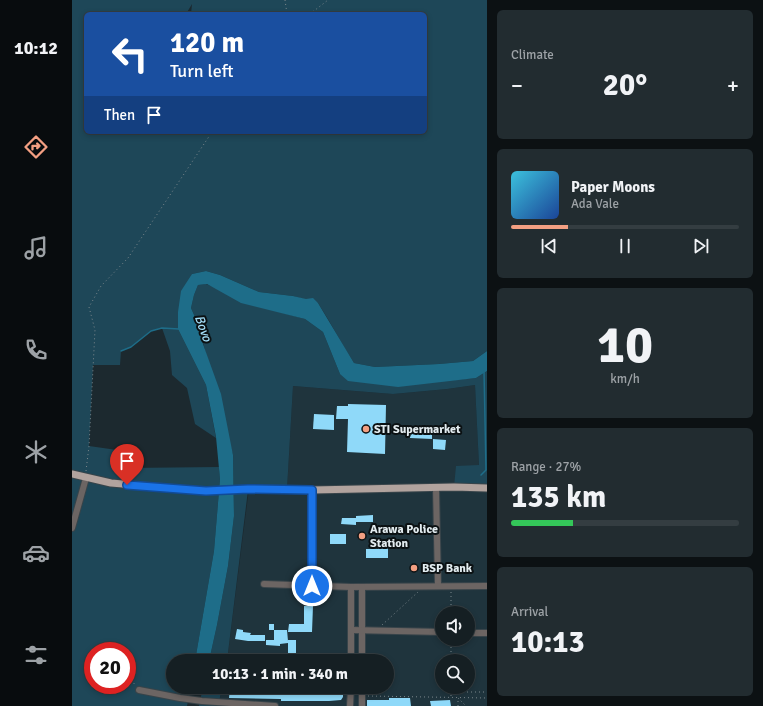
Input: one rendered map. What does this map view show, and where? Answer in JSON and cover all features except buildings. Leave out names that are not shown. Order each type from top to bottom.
[{"type":"main road","points":[[72,474],[111,483],[206,491],[487,488]]},
{"type":"street","points":[[72,528],[86,478]]},
{"type":"street","points":[[436,488],[438,586]]},
{"type":"street","points":[[312,490],[312,586]]},
{"type":"street","points":[[264,584],[351,587],[487,586]]},
{"type":"street","points":[[351,587],[351,654]]},
{"type":"street","points":[[362,587],[362,654]]},
{"type":"street","points":[[351,630],[435,632]]},
{"type":"street","points":[[475,633],[487,633]]},
{"type":"street","points":[[139,690],[202,702],[275,706]]},
{"type":"street","points":[[350,694],[350,706]]},
{"type":"street","points":[[362,696],[362,706]]},
{"type":"path","points":[[286,0],[287,12]]},
{"type":"path","points":[[313,12],[328,0]]},
{"type":"path","points":[[86,478],[95,330],[89,307],[101,286],[128,258],[211,134]]},
{"type":"path","points":[[376,631],[425,586]]},
{"type":"path","points":[[451,606],[452,586]]},
{"type":"path","points":[[136,686],[139,690]]},
{"type":"path","points":[[475,692],[487,692]]},
{"type":"path","points":[[362,696],[487,698]]},
{"type":"path","points":[[458,697],[458,706]]},
{"type":"path","points":[[458,697],[466,706]]},
{"type":"shaded area","points":[[72,0],[487,0],[487,351],[473,361],[375,367],[354,363],[318,303],[293,296],[259,292],[220,275],[206,271],[192,274],[178,329],[206,385],[216,438],[195,424],[187,388],[172,375],[170,351],[162,328],[151,331],[131,347],[121,351],[120,365],[93,365],[89,446],[124,451],[127,468],[219,467],[220,479],[214,551],[196,654],[166,654],[166,694],[190,694],[187,706],[72,706]]},
{"type":"shaded area","points":[[206,271],[220,275],[259,292],[306,299],[313,298],[318,303],[354,363],[375,367],[473,361],[487,351],[487,371],[476,378],[398,387],[348,381],[340,374],[323,332],[305,319],[241,303],[207,284],[198,285],[191,308],[198,324],[203,344],[221,394],[233,455],[234,516],[228,566],[211,654],[196,654],[214,551],[220,479],[216,437],[206,385],[178,329],[178,312],[181,291],[192,274]]},
{"type":"shaded area","points":[[206,284],[280,312],[305,319],[323,332],[340,374],[453,380],[476,378],[487,371],[487,488],[454,487],[456,466],[479,465],[475,385],[393,394],[293,386],[287,489],[248,490],[228,654],[211,654],[228,566],[234,516],[233,455],[198,324],[191,308],[198,285]]},
{"type":"shaded area","points":[[475,385],[479,465],[487,488],[487,706],[266,706],[219,703],[221,694],[394,694],[394,654],[228,654],[249,489],[287,489],[293,386],[393,394]]},
{"type":"shaded area","points":[[202,694],[221,694],[219,702],[266,706],[199,706]]},
{"type":"waterway","points":[[121,351],[131,347],[151,331],[162,328],[179,329]]},
{"type":"waterway","points":[[481,475],[486,470],[484,371]]},
{"type":"place","name":"STI Supermarket","points":[[366,429]]},
{"type":"place","name":"Arawa Police Station","points":[[362,536]]},
{"type":"place","name":"BSP Bank","points":[[414,568]]},
{"type":"route","points":[[127,485],[206,491],[248,489],[312,490],[312,586]]},
{"type":"water label","name":"Bovo","points":[[204,328]]}]
